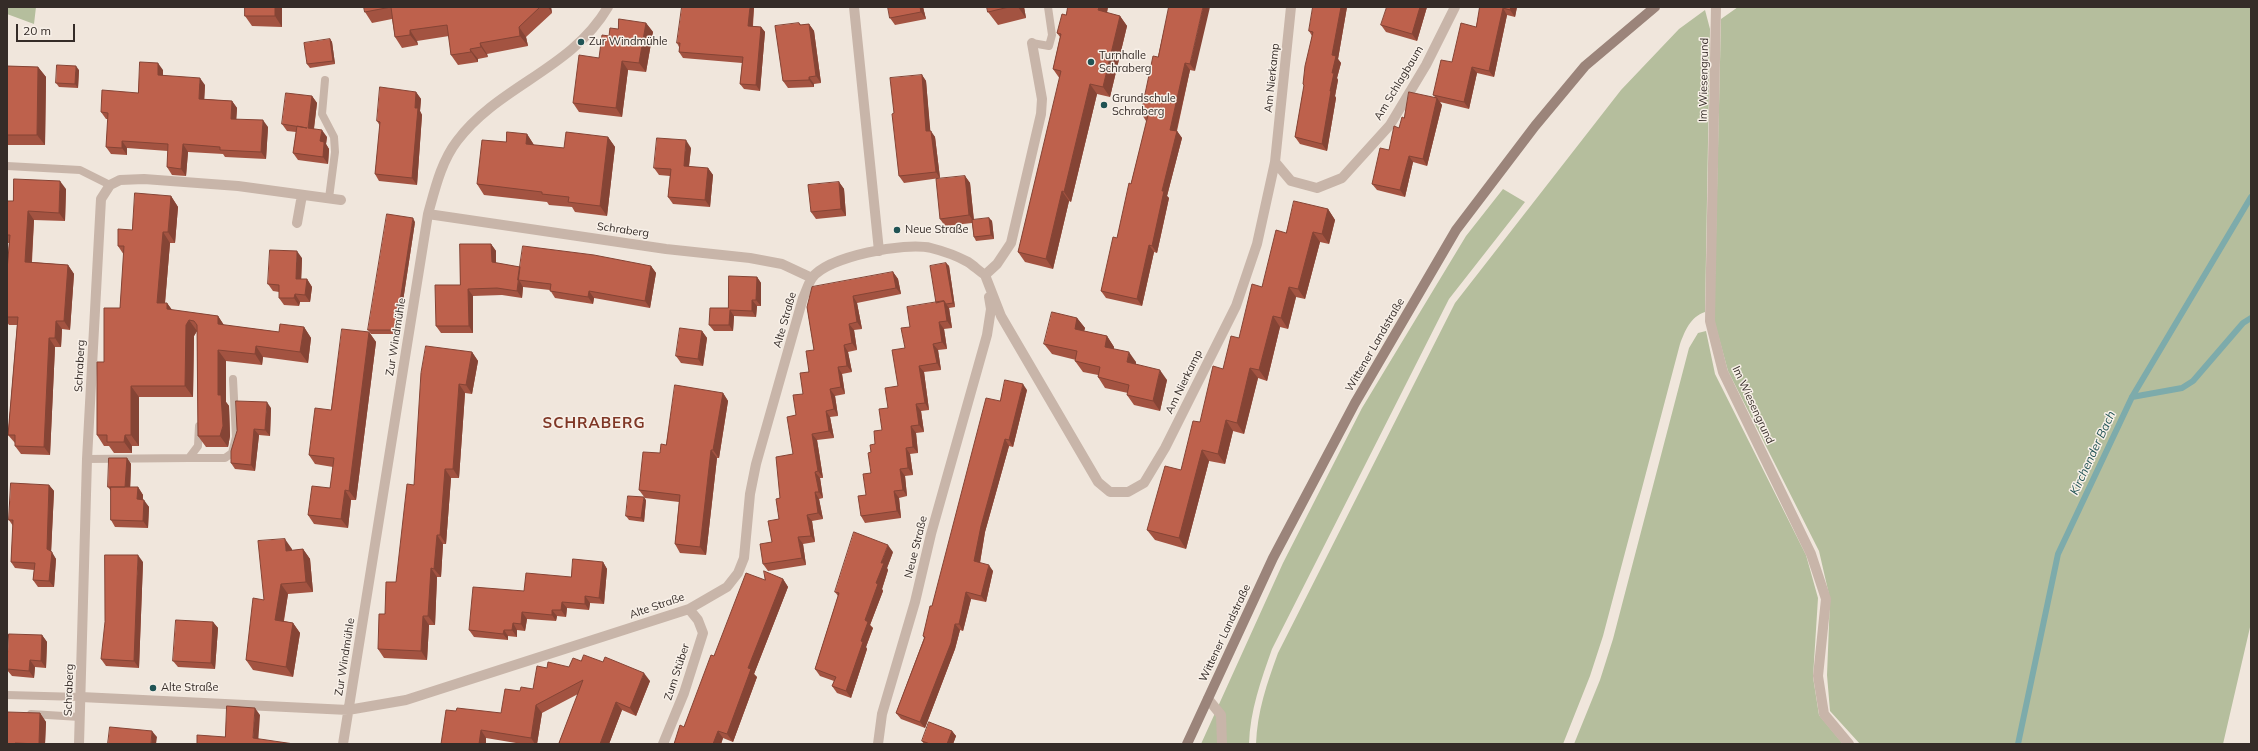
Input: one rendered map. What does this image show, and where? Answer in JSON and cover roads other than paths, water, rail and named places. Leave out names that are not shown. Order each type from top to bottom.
[{"type":"main road","name":"Wittener Landstraße","points":[[1187,744],[1273,558],[1355,403],[1456,230],[1535,126],[1585,66],[1655,7]]},
{"type":"street","name":"Zur Windmühle","points":[[343,744],[428,214],[438,176],[456,142],[478,117],[571,52],[592,31],[608,7]]},
{"type":"street","points":[[854,7],[858,34],[879,251]]},
{"type":"street","name":"Am Nierkamp","points":[[985,275],[1001,316],[1098,482],[1110,492],[1128,492],[1144,483],[1156,465],[1236,306],[1257,244],[1275,162],[1291,7]]},
{"type":"street","name":"Am Schlagbaum","points":[[1275,162],[1291,180],[1317,188],[1342,178],[1390,125],[1426,65],[1455,7]]},
{"type":"street","name":"Im Wiesengrund","points":[[1716,7],[1710,321],[1723,372],[1811,554],[1826,599],[1818,676],[1824,714],[1849,744]]},
{"type":"street","points":[[812,278],[822,270],[839,261],[907,246],[930,248],[969,263],[985,275],[997,264],[1010,243],[1040,114],[1042,99],[1032,43]]},
{"type":"street","points":[[110,185],[120,180],[144,179],[238,186],[341,200]]},
{"type":"street","name":"Schraberg","points":[[79,744],[87,459],[99,216],[101,199],[110,185]]},
{"type":"street","points":[[297,223],[302,195]]},
{"type":"street","name":"Schraberg","points":[[428,214],[666,249],[750,258],[782,264],[812,278]]},
{"type":"street","name":"Neue Straße","points":[[878,744],[882,714],[915,602],[931,534],[987,335],[991,310],[985,275]]},
{"type":"street","name":"Alte Straße","points":[[81,697],[348,710],[406,700],[689,609],[727,587],[738,573],[744,558],[750,494],[756,464],[803,298],[812,278]]},
{"type":"street","name":"Zum Stüber","points":[[663,744],[684,693],[702,633],[698,620],[689,609]]},
{"type":"street","points":[[1208,699],[1221,715],[1222,744]]},
{"type":"lane","points":[[1032,43],[1049,46],[1052,35],[1048,7]]},
{"type":"lane","points":[[325,80],[322,114],[334,137],[330,198]]},
{"type":"lane","points":[[7,166],[80,170],[110,185]]},
{"type":"lane","points":[[87,459],[225,458],[232,453],[236,437],[233,379]]},
{"type":"lane","points":[[189,458],[198,446],[199,419]]},
{"type":"lane","points":[[7,695],[81,697]]},
{"type":"lane","points":[[22,714],[80,717]]},
{"type":"waterway","name":"Kirchender Bach","points":[[2018,744],[2058,554],[2132,397],[2251,197]]},
{"type":"waterway","points":[[2132,397],[2182,388],[2193,381],[2243,323],[2251,318]]},
{"type":"place","name":"Zur Windmühle","points":[[581,42]]},
{"type":"place","name":"Turnhalle Schraberg","points":[[1091,62]]},
{"type":"place","name":"Grundschule Schraberg","points":[[1104,105]]},
{"type":"place","name":"Neue Straße","points":[[897,230]]},
{"type":"place","name":"Alte Straße","points":[[153,688]]},
{"type":"district","name":"SCHRABERG","points":[[594,423]]}]
